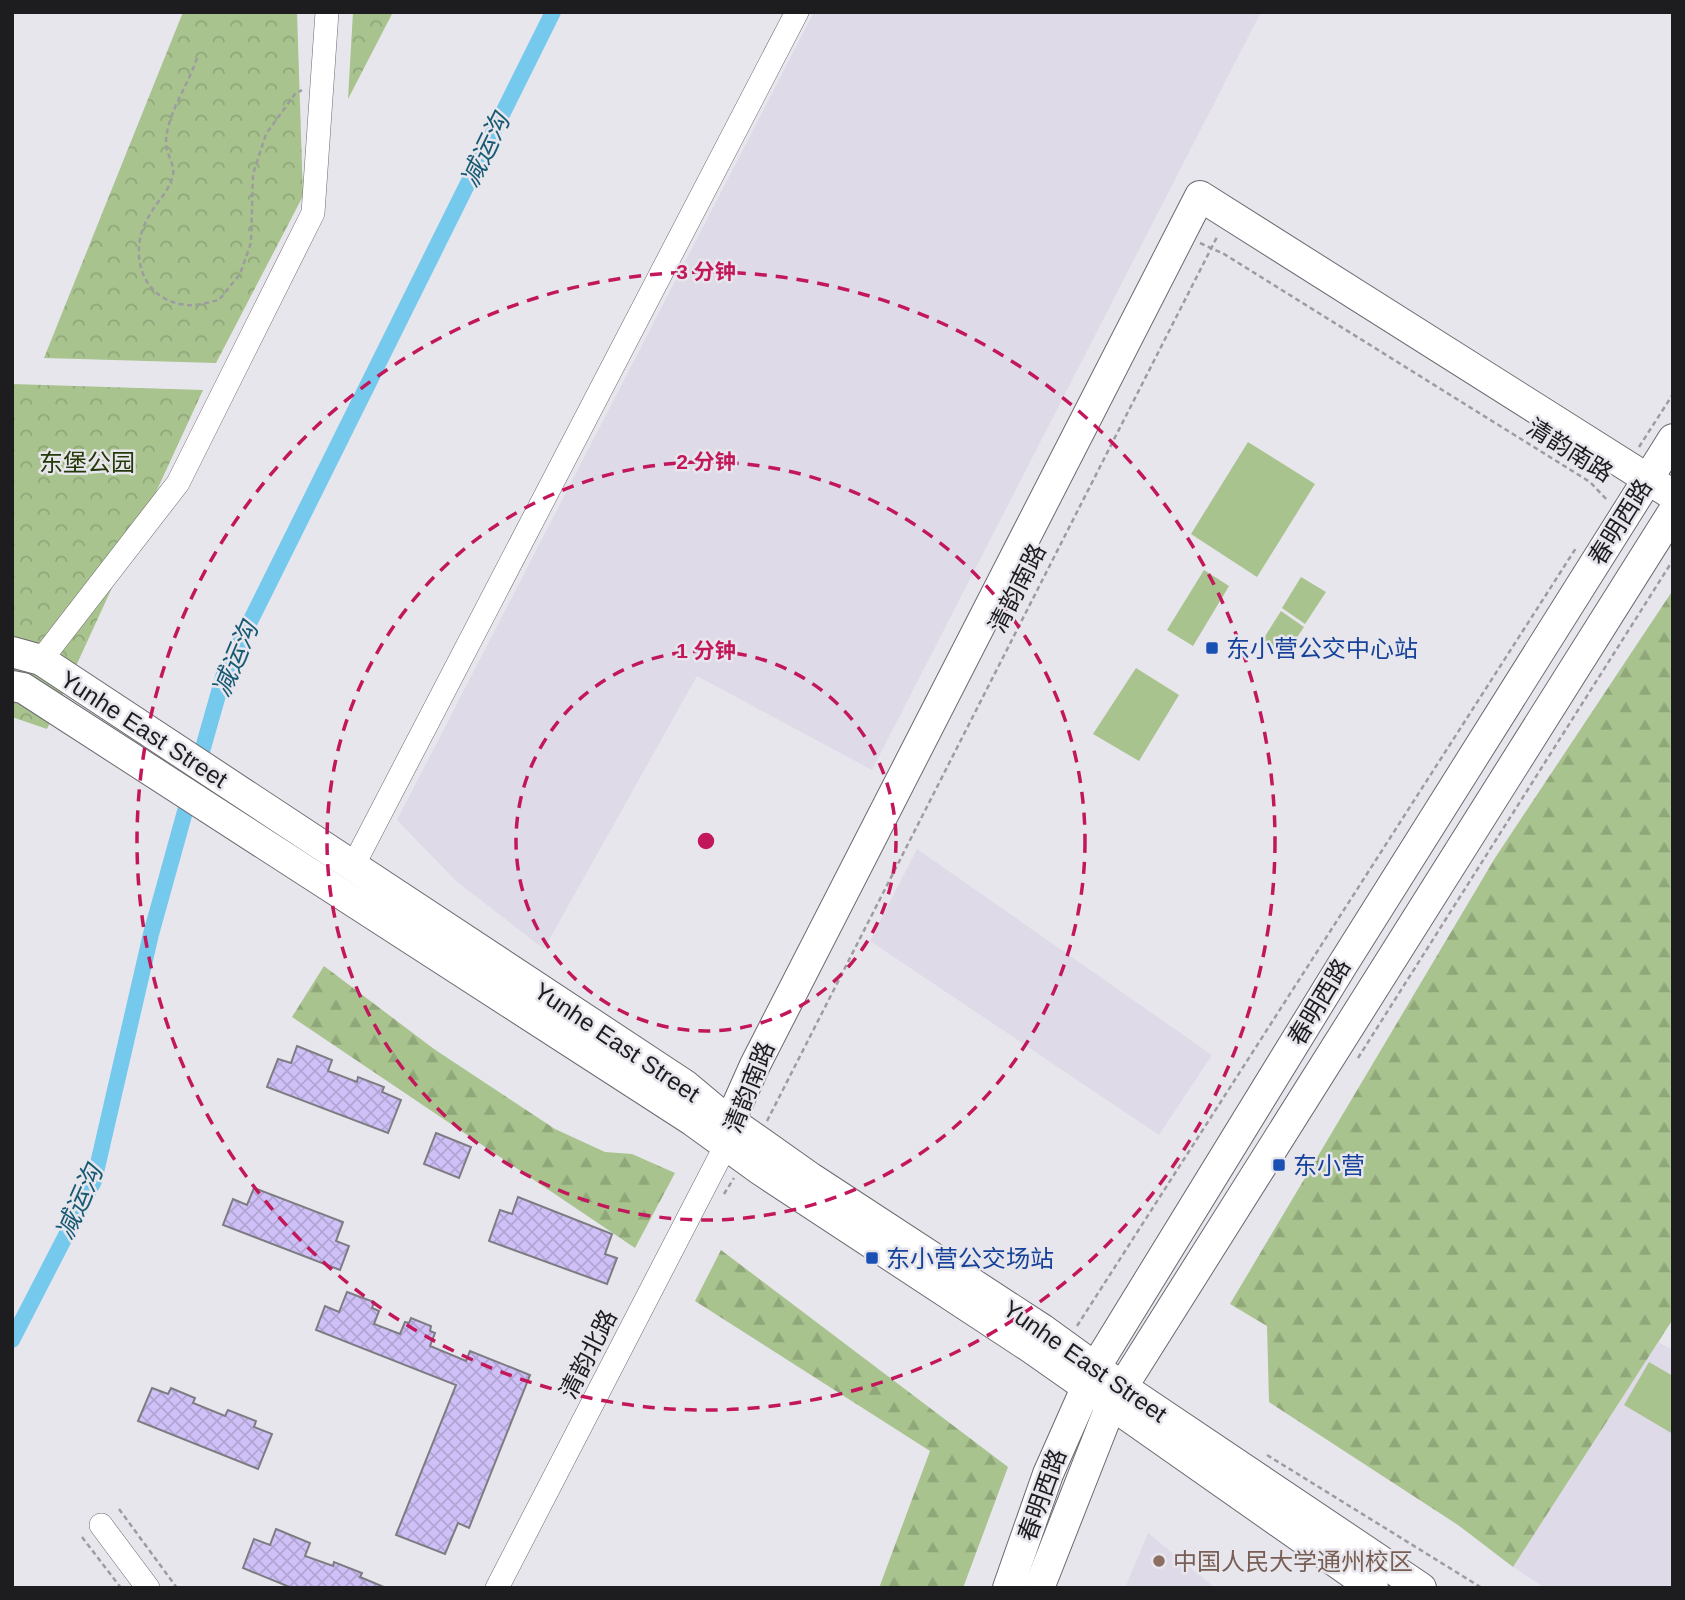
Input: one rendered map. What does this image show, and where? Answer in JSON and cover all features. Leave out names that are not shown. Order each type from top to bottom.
[{"type":"main road","name":"清韵南路","points":[[739,1135],[755,1065],[1206,227],[1623,496],[1672,507]]},
{"type":"main road","name":"春明西路","points":[[1009,1588],[1048,1474],[1090,1378],[1343,964],[1623,496],[1673,439]]},
{"type":"main road","name":"春明西路","points":[[1039,1588],[1116,1396],[1672,507]]},
{"type":"main road","name":"Yunhe East Street","points":[[12,652],[41,660],[685,1085],[739,1135],[1116,1396],[1373,1588]]},
{"type":"main road","name":"Yunhe East Street","points":[[12,686],[23,688],[253,837],[739,1135],[1064,1346],[1090,1378]]},
{"type":"main road","name":"Yunhe East Street","points":[[1116,1396],[1421,1588]]},
{"type":"street","points":[[41,660],[177,483],[313,213],[327,12]]},
{"type":"street","points":[[353,866],[797,12]]},
{"type":"street","name":"清韵北路","points":[[497,1588],[739,1135]]},
{"type":"street","points":[[91,1531],[148,1588]]},
{"type":"path","points":[[197,58],[173,116],[166,143],[174,172],[167,193],[148,216],[138,243],[139,270],[150,287],[167,299],[188,305],[219,300],[240,274],[251,243],[253,174],[267,134],[295,94],[323,78]]},
{"type":"path","name":"清韵南路","points":[[739,1135],[1206,227],[1590,482],[1623,496]]},
{"type":"path","name":"春明西路","points":[[1638,449],[1673,394]]},
{"type":"path","name":"清韵南路","points":[[1628,444],[1638,449]]},
{"type":"path","name":"春明西路","points":[[1064,1346],[1578,544]]},
{"type":"path","points":[[1261,1451],[1482,1588]]},
{"type":"path","points":[[119,1509],[177,1588]]},
{"type":"path","points":[[91,1531],[121,1588]]},
{"type":"shaded area","points":[[814,12],[1261,12],[872,770],[697,676],[544,949],[456,881],[397,820]]},
{"type":"shaded area","points":[[917,849],[1212,1055],[1159,1135],[870,941]]},
{"type":"shaded area","points":[[1658,1342],[1673,1350],[1673,1588],[1545,1588],[1513,1567]]},
{"type":"shaded area","name":"中国人民大学通州校区","points":[[1148,1533],[1215,1588],[1125,1588]]},
{"type":"green space","points":[[183,12],[297,12],[303,196],[216,363],[44,358]]},
{"type":"green space","points":[[353,12],[393,12],[348,99]]},
{"type":"green space","name":"东堡公园","points":[[12,384],[203,390],[47,729],[12,717]]},
{"type":"green space","points":[[1248,442],[1315,484],[1257,577],[1191,534]]},
{"type":"green space","points":[[1204,570],[1229,586],[1193,646],[1167,630]]},
{"type":"green space","points":[[1301,577],[1326,592],[1305,624],[1282,608]]},
{"type":"green space","points":[[1673,590],[1673,1319],[1513,1567],[1458,1525],[1269,1402],[1267,1326],[1230,1304],[1495,858]]},
{"type":"green space","points":[[1281,611],[1304,627],[1285,655],[1262,641]]},
{"type":"green space","points":[[1136,668],[1179,695],[1139,761],[1093,734]]},
{"type":"green space","points":[[324,966],[434,1049],[555,1129],[605,1152],[632,1154],[675,1173],[635,1248],[292,1017]]},
{"type":"green space","points":[[721,1250],[1008,1467],[963,1588],[879,1588],[930,1451],[695,1301]]},
{"type":"green space","points":[[1649,1362],[1673,1376],[1673,1434],[1624,1405]]},
{"type":"building","points":[[297,1046],[332,1060],[328,1071],[357,1082],[358,1077],[384,1087],[382,1092],[401,1100],[388,1133],[267,1087],[278,1059],[291,1063]]},
{"type":"building","points":[[436,1133],[471,1147],[459,1178],[424,1164]]},
{"type":"building","points":[[254,1188],[343,1222],[336,1241],[349,1246],[340,1270],[223,1225],[233,1199],[247,1205]]},
{"type":"building","points":[[518,1197],[612,1234],[605,1254],[617,1258],[607,1284],[489,1241],[500,1210],[512,1214]]},
{"type":"building","points":[[347,1292],[374,1302],[372,1308],[379,1311],[374,1324],[400,1334],[405,1322],[409,1323],[411,1318],[431,1326],[430,1331],[435,1333],[430,1346],[466,1361],[470,1351],[530,1375],[469,1528],[458,1523],[445,1554],[396,1535],[456,1385],[316,1330],[325,1306],[339,1312]]},
{"type":"building","points":[[152,1388],[168,1394],[171,1388],[195,1398],[193,1403],[225,1416],[228,1410],[256,1421],[254,1427],[272,1434],[258,1469],[138,1421]]},
{"type":"building","points":[[276,1529],[310,1543],[305,1556],[333,1566],[334,1562],[362,1573],[360,1577],[386,1588],[292,1588],[243,1568],[254,1539],[270,1545]]},
{"type":"waterway","name":"减运沟","points":[[197,769],[224,674],[553,12]]},
{"type":"waterway","name":"减运沟","points":[[12,1340],[94,1181],[151,934],[191,790]]},
{"type":"place","name":"东小营公交中心站","points":[[1212,648]]},
{"type":"place","name":"东小营","points":[[1279,1165]]},
{"type":"place","name":"东小营公交场站","points":[[872,1258]]},
{"type":"place","name":"中国人民大学通州校区","points":[[1159,1561]]}]
